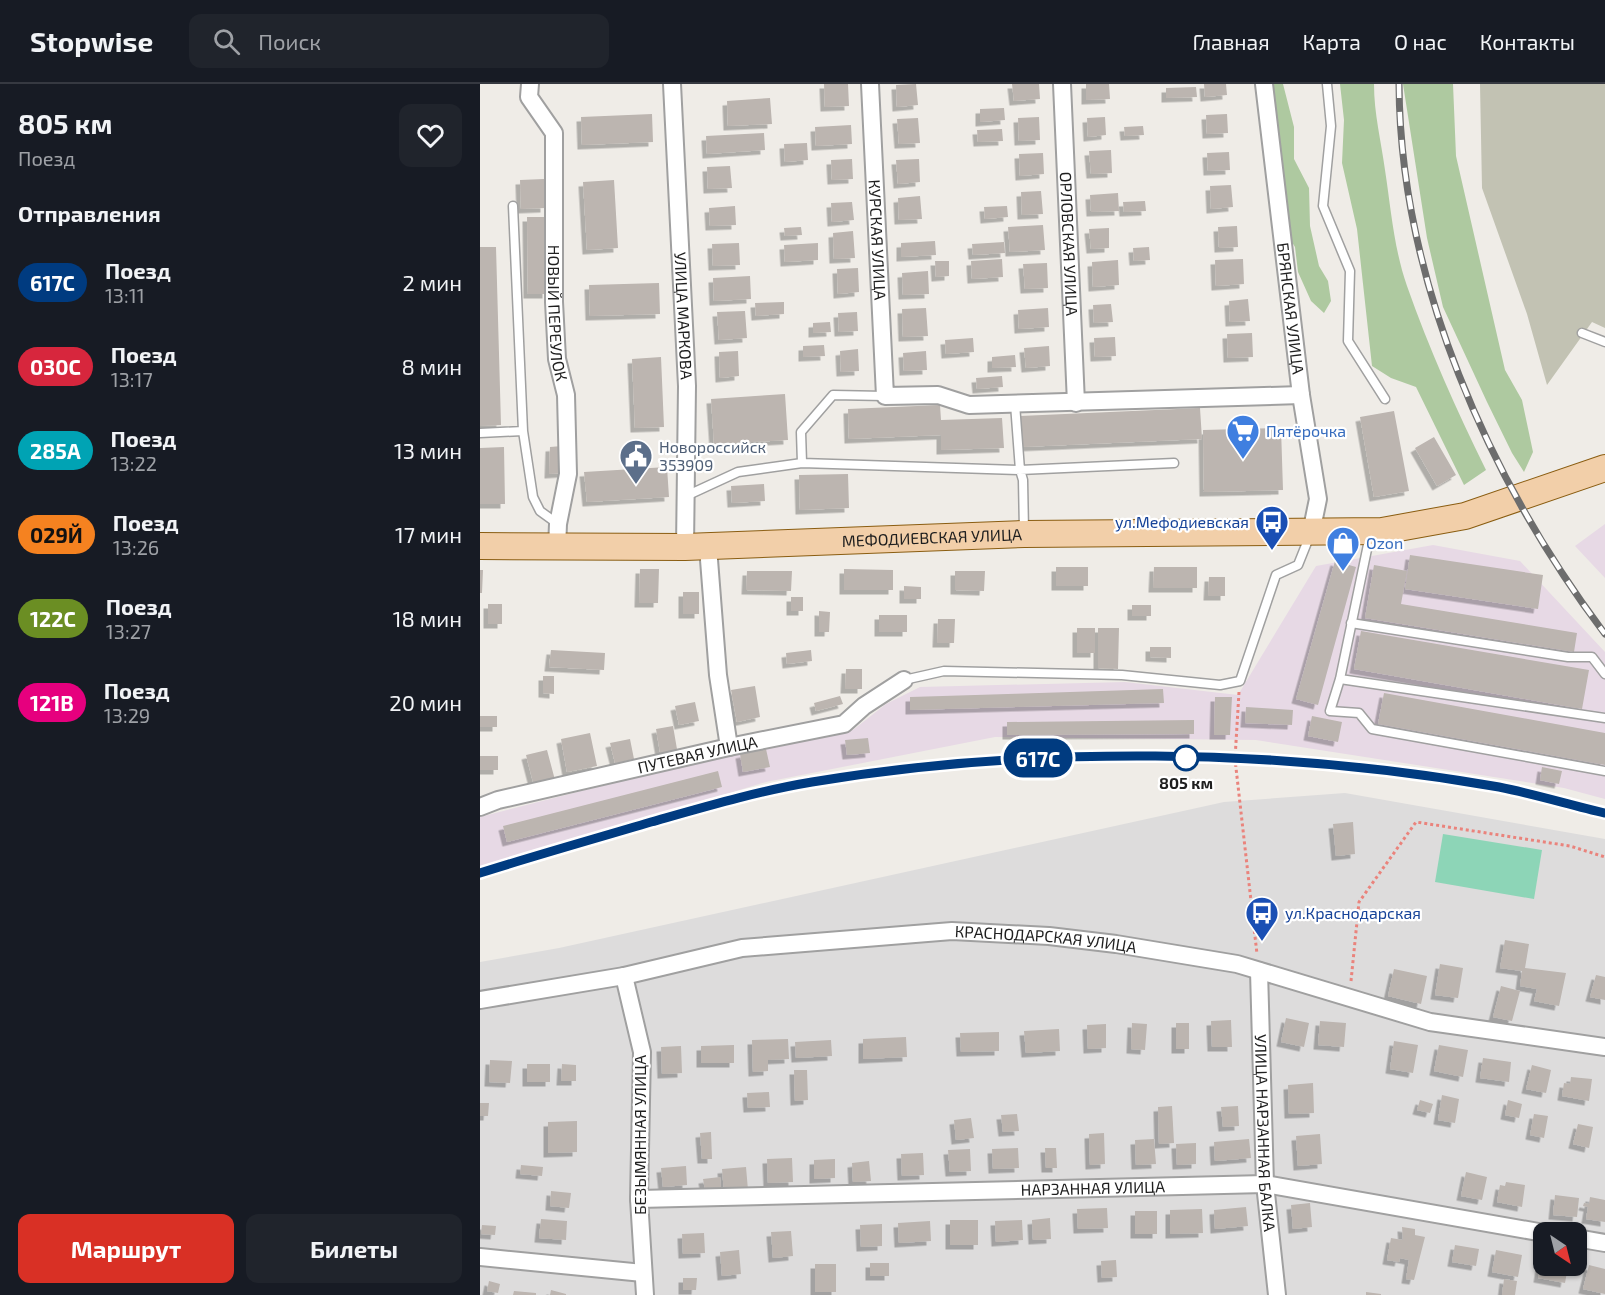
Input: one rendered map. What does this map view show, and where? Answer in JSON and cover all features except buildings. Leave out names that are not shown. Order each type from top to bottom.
[{"type":"main road","name":"МЕФОДИЕВСКАЯ УЛИЦА","points":[[480,546],[557,536],[697,547],[1024,534],[1376,531],[1465,516],[1605,468]]},
{"type":"street","name":"НОВЫЙ ПЕРЕУЛОК","points":[[530,84],[529,96],[554,133],[554,303],[557,359],[566,395],[568,474],[557,536]]},
{"type":"street","name":"УЛИЦА МАРКОВА","points":[[672,84],[687,386],[686,496],[697,547],[729,747]]},
{"type":"street","name":"КУРСКАЯ УЛИЦА","points":[[870,84],[885,396]]},
{"type":"street","name":"ОРЛОВСКАЯ УЛИЦА","points":[[1062,84],[1076,403]]},
{"type":"street","name":"БРЯНСКАЯ УЛИЦА","points":[[1264,84],[1300,395],[1318,499],[1311,533]]},
{"type":"street","points":[[885,396],[938,396],[969,405],[1300,395]]},
{"type":"street","name":"ПУТЕВАЯ УЛИЦА","points":[[480,807],[498,800],[729,747],[844,724],[864,706],[904,680]]},
{"type":"street","name":"КРАСНОДАРСКАЯ УЛИЦА","points":[[480,1000],[624,976],[742,948],[952,931],[1049,936],[1116,944],[1237,964],[1350,996],[1430,1022],[1605,1047]]},
{"type":"street","name":"УЛИЦА НАРЗАННАЯ БАЛКА","points":[[1259,971],[1265,1184],[1277,1295]]},
{"type":"street","name":"БЕЗЫМЯННАЯ УЛИЦА","points":[[624,976],[642,1052],[639,1199],[645,1295]]},
{"type":"street","name":"НАРЗАННАЯ УЛИЦА","points":[[639,1199],[1265,1184],[1533,1231]]},
{"type":"street","points":[[1587,1240],[1605,1243]]},
{"type":"street","points":[[480,1257],[643,1273]]},
{"type":"lane","points":[[1327,84],[1331,126],[1323,206],[1350,271],[1348,341],[1385,399]]},
{"type":"lane","points":[[513,206],[523,431],[533,497],[557,536]]},
{"type":"lane","points":[[1582,333],[1605,342]]},
{"type":"lane","points":[[802,463],[801,432],[833,395],[885,396]]},
{"type":"lane","points":[[1015,404],[1020,470],[1023,480],[1024,534]]},
{"type":"lane","points":[[480,433],[523,431]]},
{"type":"lane","points":[[686,496],[738,472],[802,463],[1020,470],[1174,463]]},
{"type":"lane","points":[[1376,531],[1330,711],[1359,713],[1372,729],[1605,771]]},
{"type":"lane","points":[[904,680],[944,671],[1122,675],[1220,685],[1240,681],[1276,576],[1298,565],[1311,533]]},
{"type":"lane","points":[[1351,623],[1568,657],[1592,657],[1605,674]]},
{"type":"lane","points":[[1340,679],[1605,718]]},
{"type":"path","points":[[1240,681],[1236,759],[1259,971]]},
{"type":"path","points":[[1350,996],[1359,902],[1416,822],[1570,846],[1605,857]]},
{"type":"shaded area","points":[[1480,84],[1605,84],[1605,328],[1592,322],[1547,385],[1527,314],[1482,188]]},
{"type":"shaded area","points":[[1605,524],[1605,578],[1575,546]]},
{"type":"shaded area","points":[[1433,545],[1520,561],[1605,652],[1605,799],[1564,788],[1256,740],[995,737],[766,782],[480,869],[480,817],[714,757],[853,730],[886,704],[920,687],[1125,682],[1238,695],[1316,566]]},
{"type":"shaded area","points":[[1345,793],[1605,839],[1605,1295],[480,1295],[480,962],[559,948],[1224,802]]},
{"type":"green space","points":[[1265,84],[1283,84],[1294,127],[1294,159],[1309,188],[1310,226],[1319,266],[1328,281],[1331,301],[1324,313],[1311,301],[1298,272],[1295,247],[1280,223]]},
{"type":"green space","points":[[1340,84],[1374,84],[1376,116],[1393,229],[1403,272],[1434,356],[1486,470],[1464,485],[1416,387],[1391,378],[1372,366],[1357,229],[1342,163],[1344,120]]},
{"type":"green space","points":[[1403,84],[1453,84],[1456,156],[1505,370],[1522,400],[1533,452],[1524,472],[1512,453],[1443,307],[1427,238]]},
{"type":"green space","points":[[1443,834],[1542,850],[1534,899],[1435,882]]},
{"type":"railway","points":[[1399,84],[1403,158],[1415,231],[1434,304],[1459,375],[1489,444],[1524,511],[1563,574],[1605,634]]},
{"type":"railway","points":[[480,873],[691,811],[812,782],[896,770],[1069,757],[1156,756],[1330,765],[1415,774],[1499,787],[1605,813]]},
{"type":"train","name":"617C","points":[[480,873],[713,804],[810,782],[909,768],[1021,758],[1179,758],[1317,763],[1501,788],[1605,813]]},
{"type":"place","name":"Пятёрочка","points":[[1243,460]]},
{"type":"place","name":"Новороссийск 353909","points":[[636,485]]},
{"type":"place","name":"ул.Мефодиевская","points":[[1272,551]]},
{"type":"place","name":"Ozon","points":[[1343,572]]},
{"type":"place","name":"805 км","points":[[1186,758]]},
{"type":"place","name":"ул.Краснодарская","points":[[1262,942]]}]
